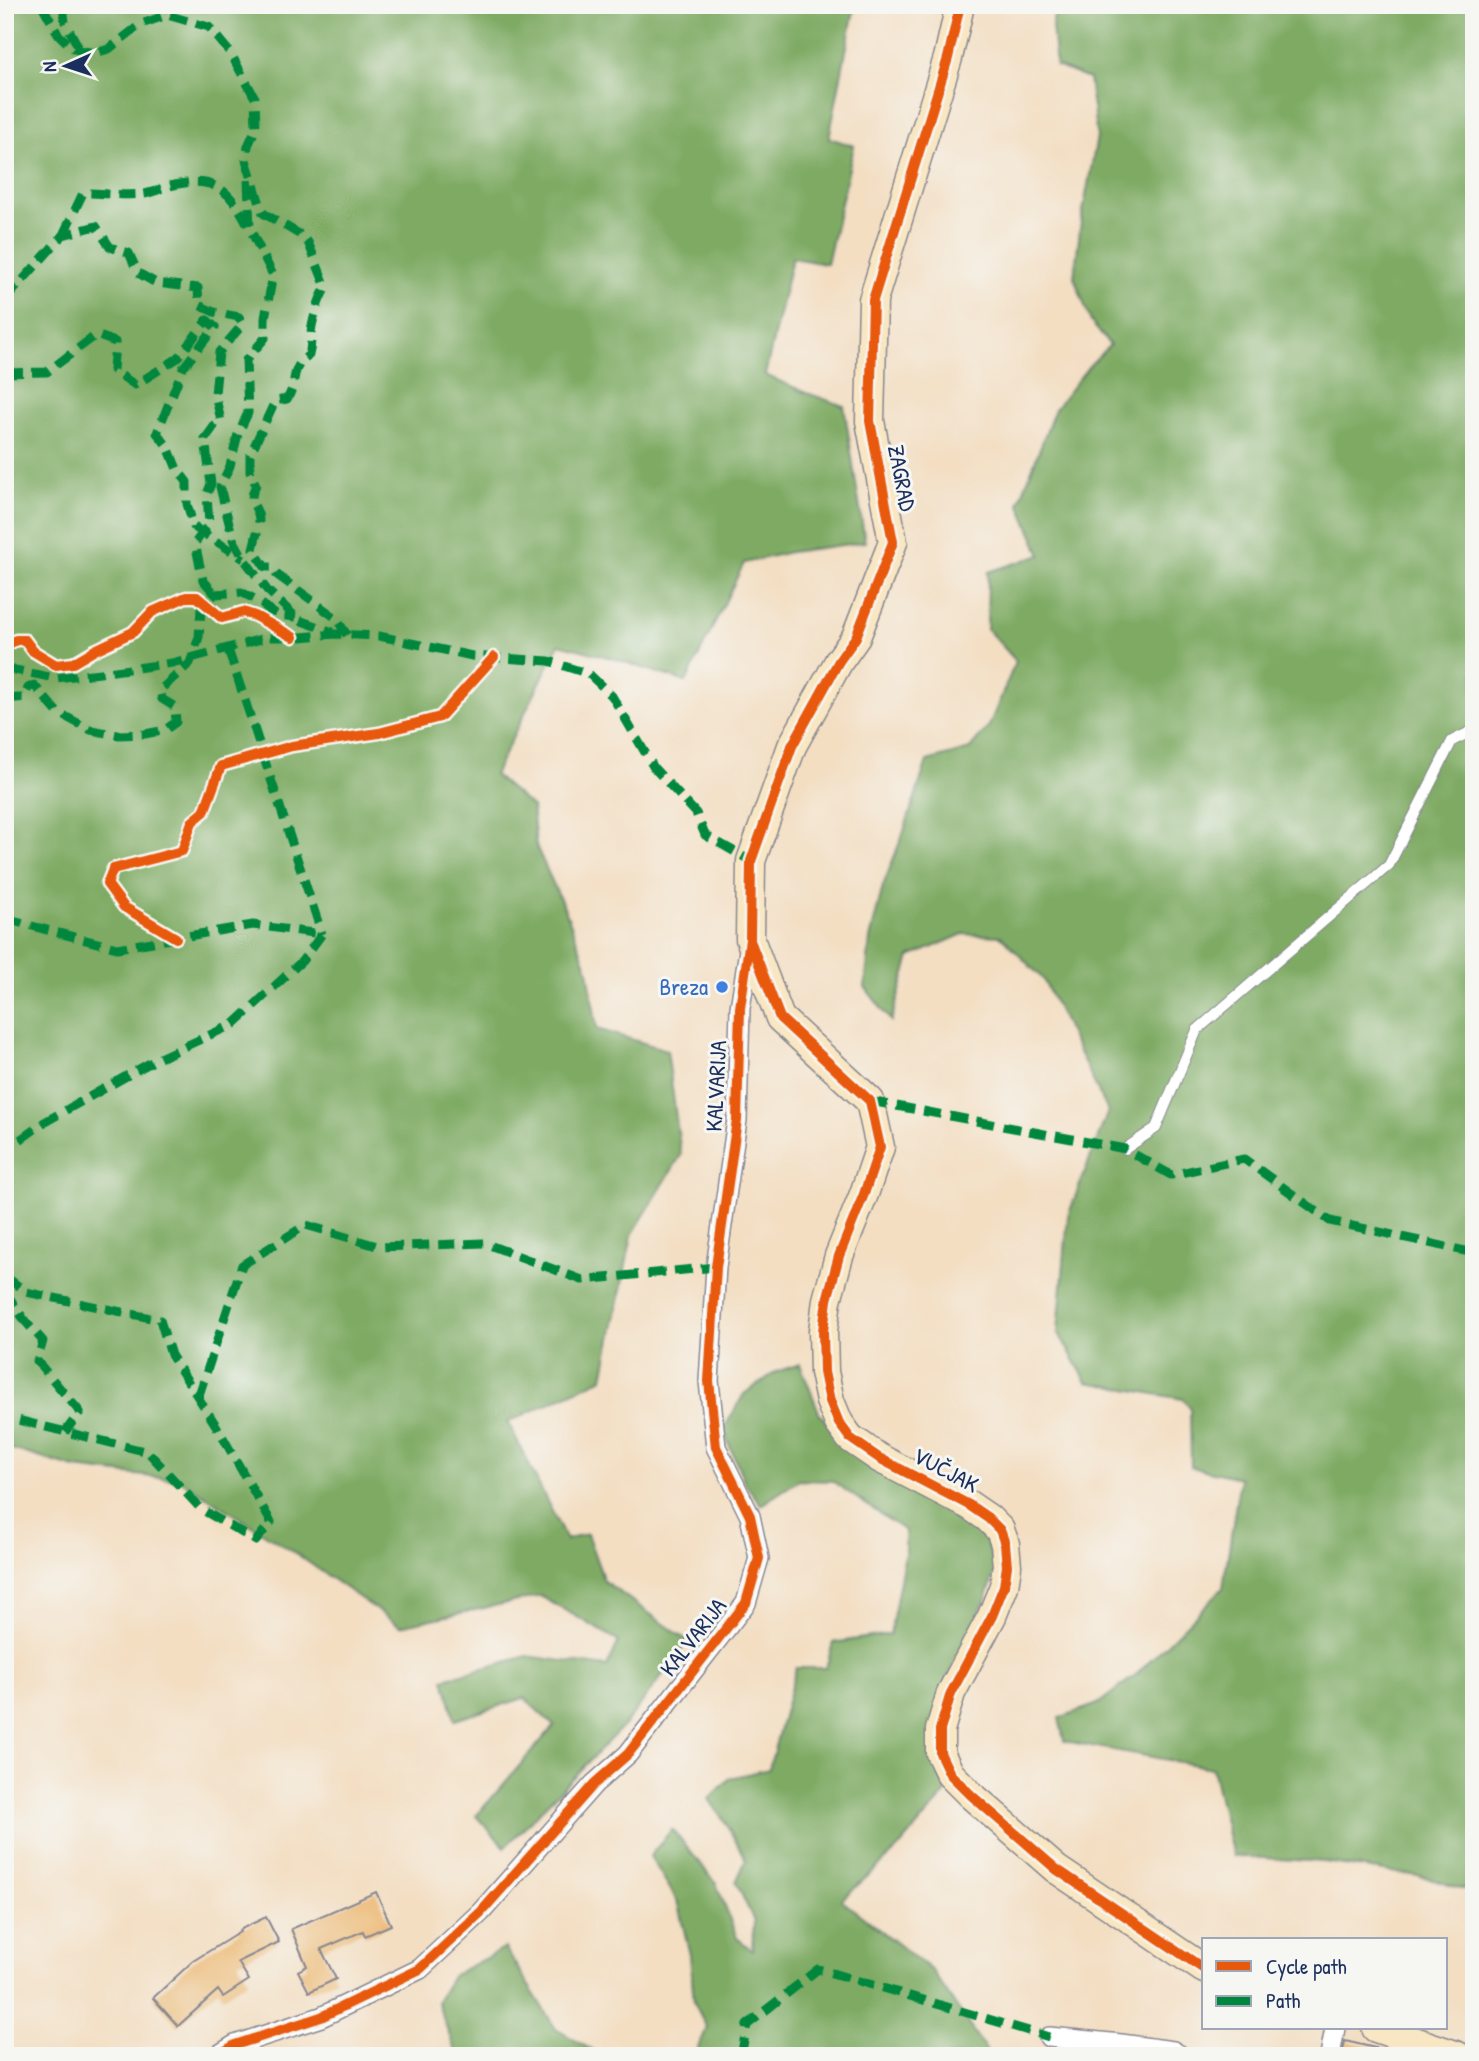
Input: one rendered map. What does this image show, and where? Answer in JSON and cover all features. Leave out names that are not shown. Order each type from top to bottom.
[{"type":"main road","name":"ZAGRAD","points":[[750,939],[751,861],[792,746],[839,661],[856,637],[893,542],[870,421],[873,300],[948,58],[960,5]]},
{"type":"main road","name":"VUČJAK","points":[[750,939],[780,1018],[870,1101],[880,1147],[839,1256],[822,1331],[824,1372],[830,1401],[839,1423],[850,1438],[879,1458],[969,1505],[988,1518],[1000,1530],[1005,1544],[1007,1566],[1004,1586],[992,1616],[951,1693],[940,1730],[940,1753],[950,1774],[1056,1869],[1202,1968]]},
{"type":"main road","points":[[1382,2030],[1458,2056]]},
{"type":"street","name":"KALVARIJA","points":[[217,2056],[235,2045],[321,2017],[419,1969],[481,1912],[594,1784],[628,1754],[746,1603],[759,1558],[750,1516],[716,1447],[709,1381],[716,1267],[737,1120],[740,1008],[750,939]]},
{"type":"street","points":[[1330,2056],[1335,2030]]},
{"type":"street","points":[[1049,2037],[1173,2051],[1181,2056]]},
{"type":"lane","points":[[1125,1149],[1156,1128],[1197,1030],[1389,865],[1452,741],[1474,730]]},
{"type":"green space","points":[[5,5],[855,5],[829,138],[854,146],[827,264],[792,258],[765,375],[844,406],[865,542],[790,552],[744,563],[686,682],[559,644],[494,775],[532,807],[536,846],[566,912],[588,970],[597,1029],[667,1050],[681,1155],[632,1235],[603,1378],[508,1422],[566,1540],[587,1534],[604,1581],[688,1641],[628,1721],[505,1847],[476,1816],[554,1726],[524,1698],[455,1720],[444,1679],[527,1656],[607,1667],[619,1641],[540,1596],[400,1626],[295,1553],[180,1480],[75,1468],[5,1447]]},
{"type":"green space","points":[[1056,5],[1474,5],[1474,1893],[1425,1877],[1324,1862],[1233,1856],[1212,1768],[1064,1741],[1059,1718],[1098,1704],[1138,1673],[1223,1588],[1240,1478],[1191,1467],[1190,1408],[1183,1399],[1087,1382],[1058,1332],[1068,1216],[1108,1111],[1043,979],[1001,936],[963,934],[910,957],[891,1021],[865,987],[870,939],[883,886],[927,761],[970,749],[989,726],[1016,661],[987,629],[988,572],[1041,555],[1019,503],[1055,409],[1089,366],[1110,345],[1091,322],[1074,277],[1097,137],[1089,79],[1056,66],[1052,26]]},
{"type":"green space","points":[[800,1364],[819,1412],[843,1444],[960,1516],[986,1540],[995,1570],[987,1597],[941,1691],[951,1787],[897,1850],[841,1900],[932,1971],[990,2056],[694,2056],[707,2028],[694,2002],[690,1955],[677,1900],[650,1856],[672,1829],[716,1883],[737,1938],[752,1950],[754,1921],[736,1882],[746,1860],[709,1799],[730,1778],[769,1769],[796,1668],[826,1668],[833,1643],[890,1634],[905,1554],[905,1531],[832,1481],[799,1480],[761,1505],[745,1483],[723,1430],[744,1394],[776,1372]]},
{"type":"green space","points":[[505,1948],[556,2029],[602,2056],[457,2056],[437,2001],[453,1975]]},
{"type":"building","points":[[376,1892],[391,1925],[365,1936],[363,1931],[321,1949],[336,1979],[309,1992],[298,1971],[307,1966],[291,1929]]},
{"type":"building","points":[[266,1917],[279,1942],[238,1962],[249,1980],[223,1997],[218,1990],[178,2026],[153,1998],[193,1961],[240,1932],[239,1930]]},
{"type":"building","points":[[1345,2041],[1384,2050],[1383,2056],[1342,2056]]},
{"type":"marked path","points":[[42,5],[58,34],[74,49],[95,53],[109,49],[141,24],[167,15],[209,27],[231,54],[255,98],[256,128],[248,146],[246,160],[263,213],[308,242],[326,287],[313,321],[309,355],[298,366],[287,399],[275,401],[250,455],[250,472],[256,485],[252,501],[259,519],[253,549],[265,567],[272,567],[276,574],[336,618],[347,635]]},
{"type":"marked path","points":[[63,5],[65,22],[80,50]]},
{"type":"marked path","points":[[248,180],[250,229],[273,275],[265,318],[265,338],[246,360],[248,413],[220,487],[233,539],[267,590],[299,620],[333,632]]},
{"type":"marked path","points":[[63,235],[83,193],[144,194],[170,186],[198,182],[209,184],[226,194],[248,225]]},
{"type":"marked path","points":[[5,300],[63,235],[96,226],[110,247],[129,253],[138,273],[156,283],[198,288],[199,305],[214,312],[239,317],[243,324],[219,352],[215,394],[221,421],[205,439],[211,484],[207,494],[209,524],[195,543],[203,580],[215,594]]},
{"type":"marked path","points":[[5,373],[47,372],[96,335],[115,342],[113,370],[135,385],[178,358],[207,320],[215,327],[183,368],[157,433],[187,482],[187,504],[194,527],[244,559]]},
{"type":"marked path","points":[[5,695],[24,698],[28,688],[34,685],[57,712],[91,730],[118,735],[165,730],[176,722],[175,707],[162,699],[160,690],[190,663],[199,637],[201,609],[215,594],[241,592],[276,615],[296,617]]},
{"type":"marked path","points":[[5,668],[55,678],[172,663],[269,637],[336,634],[379,636],[472,656],[549,661],[589,674],[612,696],[654,768],[696,813],[705,835],[751,861]]},
{"type":"marked path","points":[[228,649],[322,934]]},
{"type":"marked path","points":[[5,919],[117,948],[253,925],[322,934],[302,961],[234,1024],[155,1060],[43,1123],[5,1151]]},
{"type":"marked path","points":[[870,1101],[1125,1149],[1171,1175],[1244,1159],[1330,1221],[1474,1253]]},
{"type":"marked path","points":[[198,1398],[242,1265],[306,1225],[380,1247],[484,1243],[582,1280],[716,1267]]},
{"type":"marked path","points":[[5,1276],[26,1292],[160,1320],[171,1355],[217,1427],[271,1522],[256,1541],[201,1509],[148,1452],[5,1417]]},
{"type":"marked path","points":[[5,1291],[25,1321],[43,1341],[37,1361],[80,1412],[65,1432]]},
{"type":"marked path","points":[[741,2056],[747,2025],[818,1969],[1049,2037]]},
{"type":"cycle path","points":[[217,2056],[235,2045],[321,2017],[420,1969],[481,1912],[594,1784],[628,1754],[746,1603],[759,1558],[750,1516],[716,1447],[709,1381],[716,1267],[737,1120],[740,1008],[750,939],[751,861],[792,746],[839,661],[856,637],[893,542],[870,421],[873,300],[948,58],[960,5]]},
{"type":"cycle path","points":[[5,646],[16,640],[25,640],[33,651],[56,665],[73,663],[133,632],[152,612],[186,597],[197,597],[222,618],[243,612],[293,637]]},
{"type":"cycle path","points":[[176,938],[124,907],[107,884],[113,869],[182,851],[192,822],[204,812],[221,766],[292,746],[379,733],[440,717],[494,657]]},
{"type":"cycle path","points":[[751,943],[780,1018],[870,1101],[880,1147],[839,1256],[827,1300],[823,1331],[824,1372],[830,1401],[839,1423],[850,1438],[879,1458],[969,1505],[988,1518],[1000,1530],[1005,1544],[1007,1566],[1004,1586],[992,1616],[951,1693],[940,1730],[940,1753],[950,1774],[1056,1869],[1202,1968]]},
{"type":"place","name":"Breza","points":[[722,987]]}]
